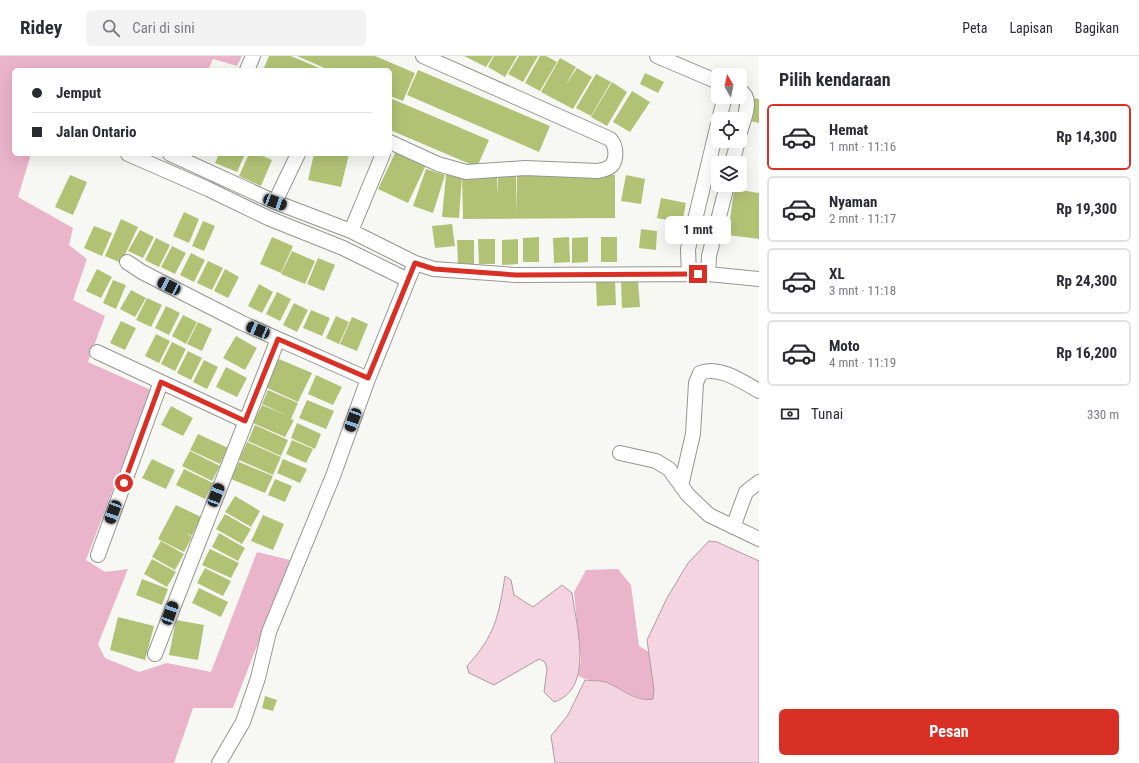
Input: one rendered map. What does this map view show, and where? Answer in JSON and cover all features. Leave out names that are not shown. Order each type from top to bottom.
[{"type":"street","points":[[248,68],[253,56]]},
{"type":"street","points":[[392,143],[438,164],[466,172],[525,168],[598,171],[608,168],[613,164],[616,150],[615,143],[610,139],[423,56]]},
{"type":"street","points":[[657,56],[711,79]]},
{"type":"street","points":[[689,274],[688,249],[712,148]]},
{"type":"street","points":[[133,156],[208,189],[268,218],[343,248],[408,280]]},
{"type":"street","points":[[174,156],[275,202],[351,231],[415,263],[434,269],[516,275],[708,274],[759,279]]},
{"type":"street","points":[[275,202],[297,156]]},
{"type":"street","points":[[351,231],[382,156]]},
{"type":"street","points":[[708,274],[709,256],[725,192]]},
{"type":"street","points":[[268,218],[263,214],[263,207],[268,202],[275,202]]},
{"type":"street","points":[[127,262],[142,272],[278,339],[368,378]]},
{"type":"street","points":[[225,762],[245,716],[258,678],[269,632],[333,476],[368,378],[415,263]]},
{"type":"street","points":[[155,654],[278,339]]},
{"type":"street","points":[[97,352],[245,421]]},
{"type":"street","points":[[681,486],[693,434],[696,383],[700,373],[707,370],[725,374],[759,391]]},
{"type":"street","points":[[98,555],[161,382]]},
{"type":"street","points":[[620,453],[656,461],[669,469],[681,486],[708,515],[759,538]]},
{"type":"street","points":[[733,527],[746,492],[759,482]]},
{"type":"shaded area","points":[[0,56],[242,56],[237,66],[213,59],[209,68],[12,68],[12,156],[30,156],[18,197],[73,228],[69,245],[87,259],[73,300],[105,316],[88,362],[151,390],[86,560],[105,572],[128,569],[98,644],[105,658],[139,672],[167,663],[211,672],[257,552],[290,560],[233,708],[193,708],[174,763],[0,763]]},
{"type":"shaded area","points":[[709,541],[717,542],[759,561],[759,763],[555,763],[551,736],[568,715],[585,680],[605,682],[635,697],[641,699],[653,699],[654,690],[647,640],[667,598],[688,563]]},
{"type":"shaded area","points":[[618,569],[631,585],[639,646],[649,652],[654,690],[653,699],[640,698],[613,685],[588,680],[577,675],[581,662],[574,592],[586,570]]},
{"type":"shaded area","points":[[505,576],[511,580],[514,595],[533,607],[562,585],[572,593],[579,638],[579,670],[575,684],[567,695],[554,702],[544,692],[547,669],[545,662],[539,659],[494,685],[469,673],[467,666],[490,635],[498,614]]},
{"type":"building","points":[[269,56],[291,56],[319,68],[264,68]]},
{"type":"building","points":[[297,56],[375,56],[415,73],[403,101],[392,97],[392,68],[324,68]]},
{"type":"building","points":[[464,56],[493,56],[486,67]]},
{"type":"building","points":[[494,56],[517,56],[505,77],[488,67]]},
{"type":"building","points":[[519,56],[538,56],[523,82],[508,74]]},
{"type":"building","points":[[540,56],[546,56],[557,62],[540,91],[525,83]]},
{"type":"building","points":[[560,58],[576,67],[565,86],[577,68],[592,77],[573,109],[541,92]]},
{"type":"building","points":[[418,70],[550,126],[539,152],[407,95]]},
{"type":"building","points":[[645,73],[664,82],[658,93],[640,84]]},
{"type":"building","points":[[596,74],[611,82],[591,116],[576,108]]},
{"type":"building","points":[[612,82],[627,92],[607,126],[591,117]]},
{"type":"building","points":[[632,91],[650,102],[630,132],[613,122]]},
{"type":"building","points":[[753,98],[759,99],[759,123],[750,121]]},
{"type":"building","points":[[392,99],[489,140],[477,167],[392,131]]},
{"type":"building","points":[[396,151],[426,165],[408,203],[378,189]]},
{"type":"building","points":[[218,156],[244,156],[237,172],[215,163]]},
{"type":"building","points":[[248,156],[263,156],[272,160],[261,186],[239,176]]},
{"type":"building","points":[[314,156],[349,156],[341,187],[308,180]]},
{"type":"building","points":[[426,169],[445,175],[433,213],[413,206]]},
{"type":"building","points":[[70,175],[87,182],[73,215],[55,207]]},
{"type":"building","points":[[446,175],[462,176],[459,218],[442,217]]},
{"type":"building","points":[[517,175],[615,175],[615,218],[463,219],[462,176],[497,176],[498,195],[498,176],[516,176],[517,216]]},
{"type":"building","points":[[626,175],[645,179],[641,204],[621,201]]},
{"type":"building","points":[[747,191],[759,193],[759,239],[728,235],[734,192]]},
{"type":"building","points":[[661,198],[686,203],[682,223],[657,218]]},
{"type":"building","points":[[184,212],[199,219],[189,243],[173,236]]},
{"type":"building","points":[[121,219],[138,227],[121,263],[105,256]]},
{"type":"building","points":[[203,221],[215,226],[204,251],[192,246]]},
{"type":"building","points":[[452,224],[455,246],[435,248],[432,226]]},
{"type":"building","points":[[94,226],[112,233],[102,256],[84,248]]},
{"type":"building","points":[[641,229],[657,231],[656,250],[639,248]]},
{"type":"building","points":[[140,230],[154,237],[143,258],[128,251]]},
{"type":"building","points":[[272,237],[293,246],[281,273],[260,264]]},
{"type":"building","points":[[539,237],[539,262],[523,262],[523,238]]},
{"type":"building","points":[[569,237],[570,262],[554,263],[553,238]]},
{"type":"building","points":[[588,237],[588,262],[572,263],[572,238]]},
{"type":"building","points":[[601,237],[617,237],[617,262],[601,262]]},
{"type":"building","points":[[156,238],[170,245],[159,267],[145,260]]},
{"type":"building","points":[[478,239],[495,239],[495,264],[479,264]]},
{"type":"building","points":[[518,239],[518,264],[502,265],[502,240]]},
{"type":"building","points":[[457,240],[474,240],[474,265],[458,265]]},
{"type":"building","points":[[172,246],[186,253],[175,274],[161,267]]},
{"type":"building","points":[[292,251],[315,261],[305,284],[281,274]]},
{"type":"building","points":[[191,253],[205,260],[194,282],[180,275]]},
{"type":"building","points":[[318,258],[335,265],[324,291],[307,284]]},
{"type":"building","points":[[208,261],[223,268],[212,290],[197,283]]},
{"type":"building","points":[[97,269],[112,277],[101,298],[86,291]]},
{"type":"building","points":[[225,269],[239,277],[228,298],[214,291]]},
{"type":"building","points":[[113,280],[126,285],[116,309],[103,303]]},
{"type":"building","points":[[615,280],[616,305],[597,306],[596,281]]},
{"type":"building","points":[[638,281],[640,307],[622,308],[621,282]]},
{"type":"building","points":[[259,284],[273,292],[262,313],[248,306]]},
{"type":"building","points":[[131,290],[146,298],[135,317],[120,309]]},
{"type":"building","points":[[277,292],[291,299],[280,321],[266,314]]},
{"type":"building","points":[[147,298],[162,305],[151,327],[136,320]]},
{"type":"building","points":[[294,303],[308,310],[297,332],[283,325]]},
{"type":"building","points":[[166,306],[180,313],[169,335],[155,328]]},
{"type":"building","points":[[311,310],[330,318],[322,336],[303,328]]},
{"type":"building","points":[[183,315],[197,322],[186,344],[172,336]]},
{"type":"building","points":[[336,316],[349,322],[339,344],[326,338]]},
{"type":"building","points":[[352,317],[368,324],[357,351],[340,344]]},
{"type":"building","points":[[121,321],[136,328],[125,350],[110,343]]},
{"type":"building","points":[[198,322],[212,329],[202,351],[187,344]]},
{"type":"building","points":[[156,334],[170,341],[159,363],[145,356]]},
{"type":"building","points":[[236,336],[257,348],[245,370],[223,358]]},
{"type":"building","points":[[172,342],[186,349],[175,371],[161,364]]},
{"type":"building","points":[[188,351],[202,358],[191,380],[177,373]]},
{"type":"building","points":[[279,359],[312,373],[298,402],[265,387]]},
{"type":"building","points":[[204,360],[218,367],[207,389],[193,382]]},
{"type":"building","points":[[226,367],[247,378],[237,397],[216,387]]},
{"type":"building","points":[[316,375],[342,387],[333,405],[308,394]]},
{"type":"building","points":[[268,390],[298,403],[291,419],[294,420],[285,437],[253,423],[262,405],[288,416],[262,404]]},
{"type":"building","points":[[307,400],[334,411],[326,429],[299,418]]},
{"type":"building","points":[[171,406],[193,418],[183,436],[161,425]]},
{"type":"building","points":[[297,423],[321,434],[315,449],[291,438]]},
{"type":"building","points":[[255,425],[288,440],[281,456],[248,441]]},
{"type":"building","points":[[198,434],[228,448],[220,464],[190,450]]},
{"type":"building","points":[[292,440],[313,449],[306,463],[286,454]]},
{"type":"building","points":[[247,442],[281,457],[273,475],[239,460]]},
{"type":"building","points":[[190,451],[220,466],[212,481],[182,466]]},
{"type":"building","points":[[152,459],[175,470],[166,489],[142,478]]},
{"type":"building","points":[[283,459],[307,469],[300,483],[277,473]]},
{"type":"building","points":[[239,462],[273,476],[265,493],[231,479]]},
{"type":"building","points":[[184,469],[213,483],[205,499],[176,485]]},
{"type":"building","points":[[275,479],[292,486],[285,502],[268,495]]},
{"type":"building","points":[[235,496],[260,511],[251,527],[225,512]]},
{"type":"building","points":[[176,505],[201,517],[192,536],[185,532],[192,537],[184,552],[158,539]]},
{"type":"building","points":[[225,514],[251,529],[242,544],[216,529]]},
{"type":"building","points":[[263,515],[284,524],[273,550],[251,541]]},
{"type":"building","points":[[219,533],[245,548],[238,561],[212,547]]},
{"type":"building","points":[[161,541],[184,554],[175,570],[152,557]]},
{"type":"building","points":[[210,549],[239,563],[231,578],[202,565]]},
{"type":"building","points":[[152,559],[176,572],[167,587],[144,574]]},
{"type":"building","points":[[205,568],[231,581],[223,596],[197,583]]},
{"type":"building","points":[[142,579],[168,589],[162,605],[136,595]]},
{"type":"building","points":[[199,588],[228,602],[221,617],[192,603]]},
{"type":"building","points":[[118,617],[154,626],[145,660],[110,650]]},
{"type":"building","points":[[176,620],[204,625],[198,660],[169,655]]},
{"type":"building","points":[[265,696],[277,700],[273,711],[262,708]]},
{"type":"route","points":[[124,483],[161,382],[245,421],[278,339],[368,378],[415,263],[434,269],[516,275],[698,274]]}]
